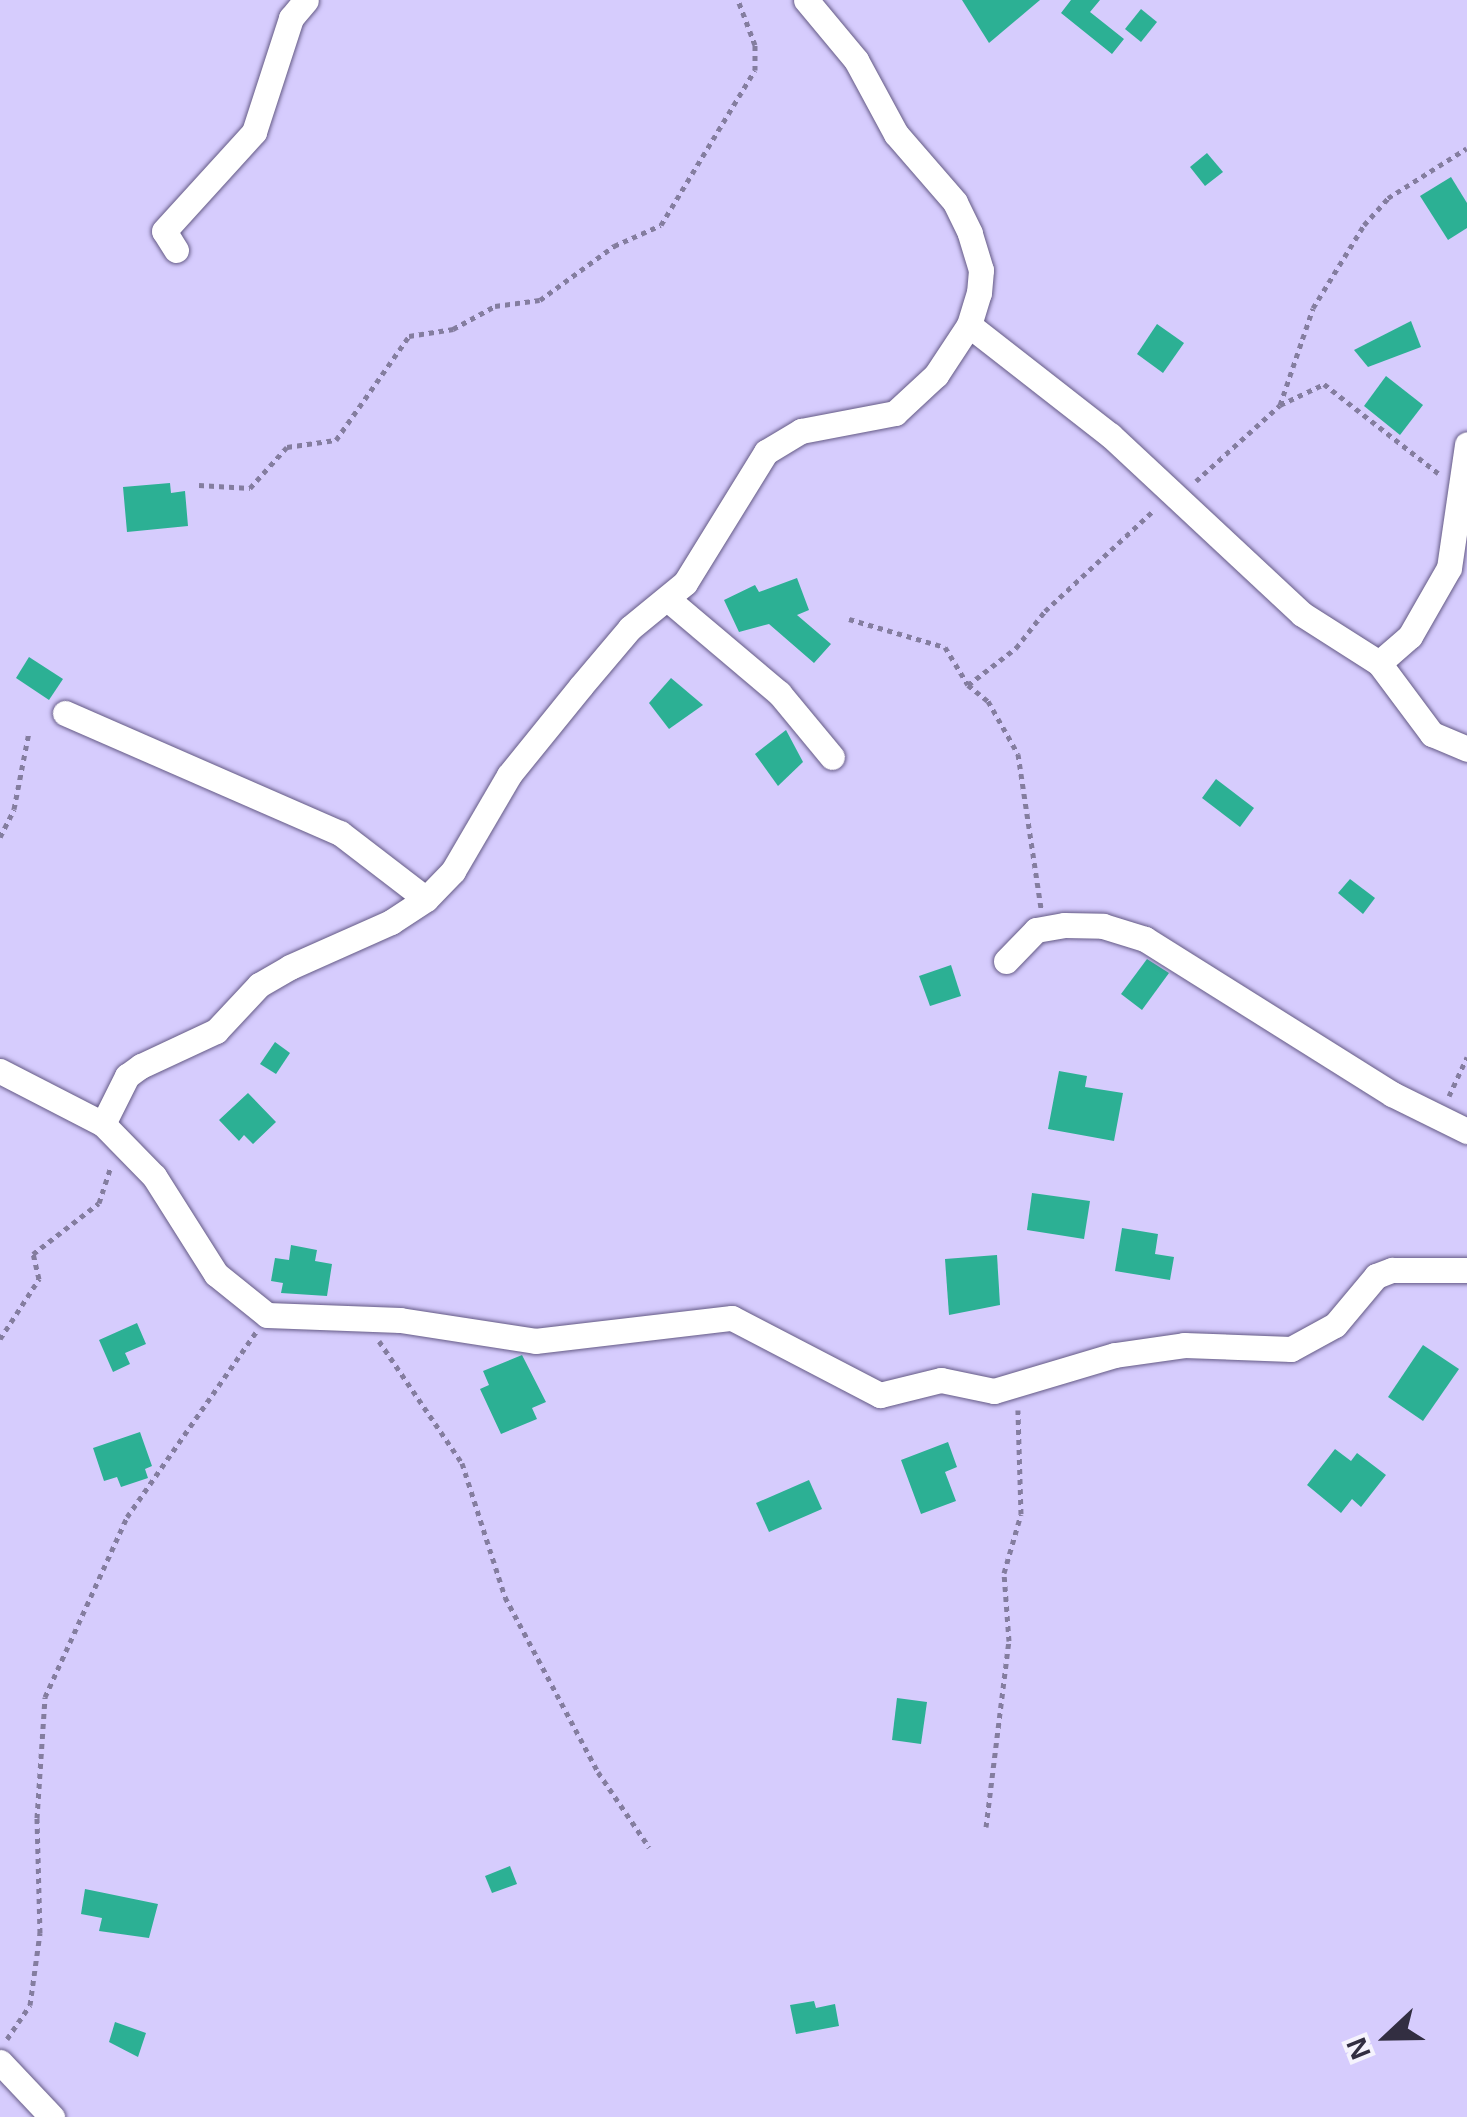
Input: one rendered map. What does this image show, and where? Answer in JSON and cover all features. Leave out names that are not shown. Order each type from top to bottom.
[{"type":"street","points":[[176,250],[164,231],[254,132],[291,18],[306,0]]},
{"type":"street","points":[[110,1131],[126,1076],[216,1031],[259,985],[290,966],[391,922],[426,898],[453,870],[509,775],[581,686],[630,628],[670,601],[780,439],[895,413],[936,375],[969,325],[981,270],[955,202],[913,160],[856,60],[806,0]]},
{"type":"street","points":[[969,325],[1177,496],[1302,614],[1378,663],[1432,734],[1467,749]]},
{"type":"street","points":[[1378,663],[1432,605],[1448,568],[1456,488],[1467,444]]},
{"type":"street","points":[[670,601],[779,692],[832,757]]},
{"type":"street","points":[[65,713],[340,833],[426,898]]},
{"type":"street","points":[[1006,961],[1036,930],[1103,926],[1145,938],[1467,1131]]},
{"type":"street","points":[[0,1071],[110,1131],[154,1176],[216,1274],[267,1316],[364,1318],[535,1341],[732,1318],[880,1396],[942,1380],[994,1391],[1115,1354],[1184,1345],[1291,1349],[1335,1325],[1376,1276],[1392,1270],[1467,1270]]},
{"type":"street","points":[[0,2062],[52,2117]]},
{"type":"path","points":[[199,485],[250,488],[287,447],[336,440],[409,336],[453,329],[495,306],[540,300],[614,246],[661,225],[756,70],[756,45],[738,0]]},
{"type":"path","points":[[1280,405],[1313,308],[1364,225],[1388,198],[1467,148]]},
{"type":"path","points":[[968,684],[1280,405],[1324,384],[1337,388],[1456,488]]},
{"type":"path","points":[[848,619],[945,646],[968,684],[988,700],[1018,754],[1031,867],[1042,903],[1036,930]]},
{"type":"path","points":[[0,837],[14,809],[29,732]]},
{"type":"path","points":[[1439,1117],[1467,1057]]},
{"type":"path","points":[[0,1339],[39,1279],[33,1254],[99,1203],[110,1131]]},
{"type":"path","points":[[0,2050],[30,2006],[40,1933],[37,1818],[45,1697],[127,1516],[267,1316]]},
{"type":"path","points":[[364,1318],[462,1462],[505,1596],[598,1772],[650,1847]]},
{"type":"path","points":[[986,1827],[1009,1641],[1004,1573],[1021,1514],[1017,1386]]},
{"type":"building","points":[[962,0],[1040,0],[989,43]]},
{"type":"building","points":[[1071,0],[1100,0],[1090,12],[1124,39],[1112,54],[1061,13]]},
{"type":"building","points":[[1141,9],[1157,22],[1141,42],[1125,29]]},
{"type":"building","points":[[1207,153],[1223,172],[1205,186],[1190,167]]},
{"type":"building","points":[[1451,177],[1467,203],[1467,228],[1448,240],[1420,196]]},
{"type":"building","points":[[1411,321],[1421,347],[1368,367],[1354,350]]},
{"type":"building","points":[[1157,324],[1184,343],[1163,373],[1137,354]]},
{"type":"building","points":[[1386,376],[1423,405],[1400,435],[1364,406]]},
{"type":"building","points":[[170,483],[171,493],[185,491],[188,526],[127,532],[123,487]]},
{"type":"building","points":[[797,578],[809,610],[797,615],[831,644],[814,663],[769,624],[739,632],[724,600],[755,585],[759,592]]},
{"type":"building","points":[[29,657],[63,679],[49,700],[16,678]]},
{"type":"building","points":[[671,678],[703,705],[669,729],[649,703]]},
{"type":"building","points":[[786,730],[803,762],[778,786],[755,754]]},
{"type":"building","points":[[1216,779],[1254,808],[1240,827],[1202,798]]},
{"type":"building","points":[[1350,879],[1375,898],[1363,914],[1338,893]]},
{"type":"building","points":[[1147,959],[1169,973],[1142,1010],[1121,994]]},
{"type":"building","points":[[951,965],[961,996],[930,1006],[919,976]]},
{"type":"building","points":[[275,1042],[290,1053],[276,1074],[260,1064]]},
{"type":"building","points":[[1059,1071],[1087,1076],[1085,1087],[1123,1093],[1114,1141],[1048,1129]]},
{"type":"building","points":[[248,1093],[276,1122],[253,1144],[244,1135],[239,1141],[219,1120]]},
{"type":"building","points":[[1032,1193],[1090,1201],[1084,1239],[1027,1230]]},
{"type":"building","points":[[1122,1228],[1158,1234],[1155,1254],[1174,1257],[1170,1280],[1115,1271]]},
{"type":"building","points":[[291,1245],[317,1250],[315,1261],[332,1264],[327,1296],[281,1293],[283,1283],[271,1281],[275,1258],[289,1260]]},
{"type":"building","points":[[997,1255],[1000,1305],[949,1315],[945,1259]]},
{"type":"building","points":[[137,1323],[146,1344],[125,1353],[130,1364],[113,1372],[99,1340]]},
{"type":"building","points":[[1423,1345],[1459,1369],[1423,1421],[1388,1397]]},
{"type":"building","points":[[522,1355],[546,1402],[532,1408],[537,1419],[501,1434],[480,1389],[489,1385],[483,1371]]},
{"type":"building","points":[[140,1432],[152,1466],[145,1469],[148,1478],[121,1487],[117,1477],[104,1481],[93,1448]]},
{"type":"building","points":[[948,1442],[957,1467],[945,1472],[956,1501],[921,1514],[901,1460]]},
{"type":"building","points":[[1335,1449],[1351,1461],[1357,1453],[1386,1475],[1361,1507],[1352,1499],[1341,1513],[1307,1485]]},
{"type":"building","points":[[809,1480],[822,1509],[769,1532],[756,1503]]},
{"type":"building","points":[[897,1698],[927,1702],[921,1744],[892,1740]]},
{"type":"building","points":[[510,1866],[517,1884],[492,1893],[485,1876]]},
{"type":"building","points":[[85,1889],[158,1904],[149,1938],[99,1931],[102,1918],[81,1914]]},
{"type":"building","points":[[814,2001],[816,2008],[835,2004],[839,2026],[796,2034],[790,2005]]},
{"type":"building","points":[[115,2022],[146,2033],[138,2057],[109,2042]]}]
